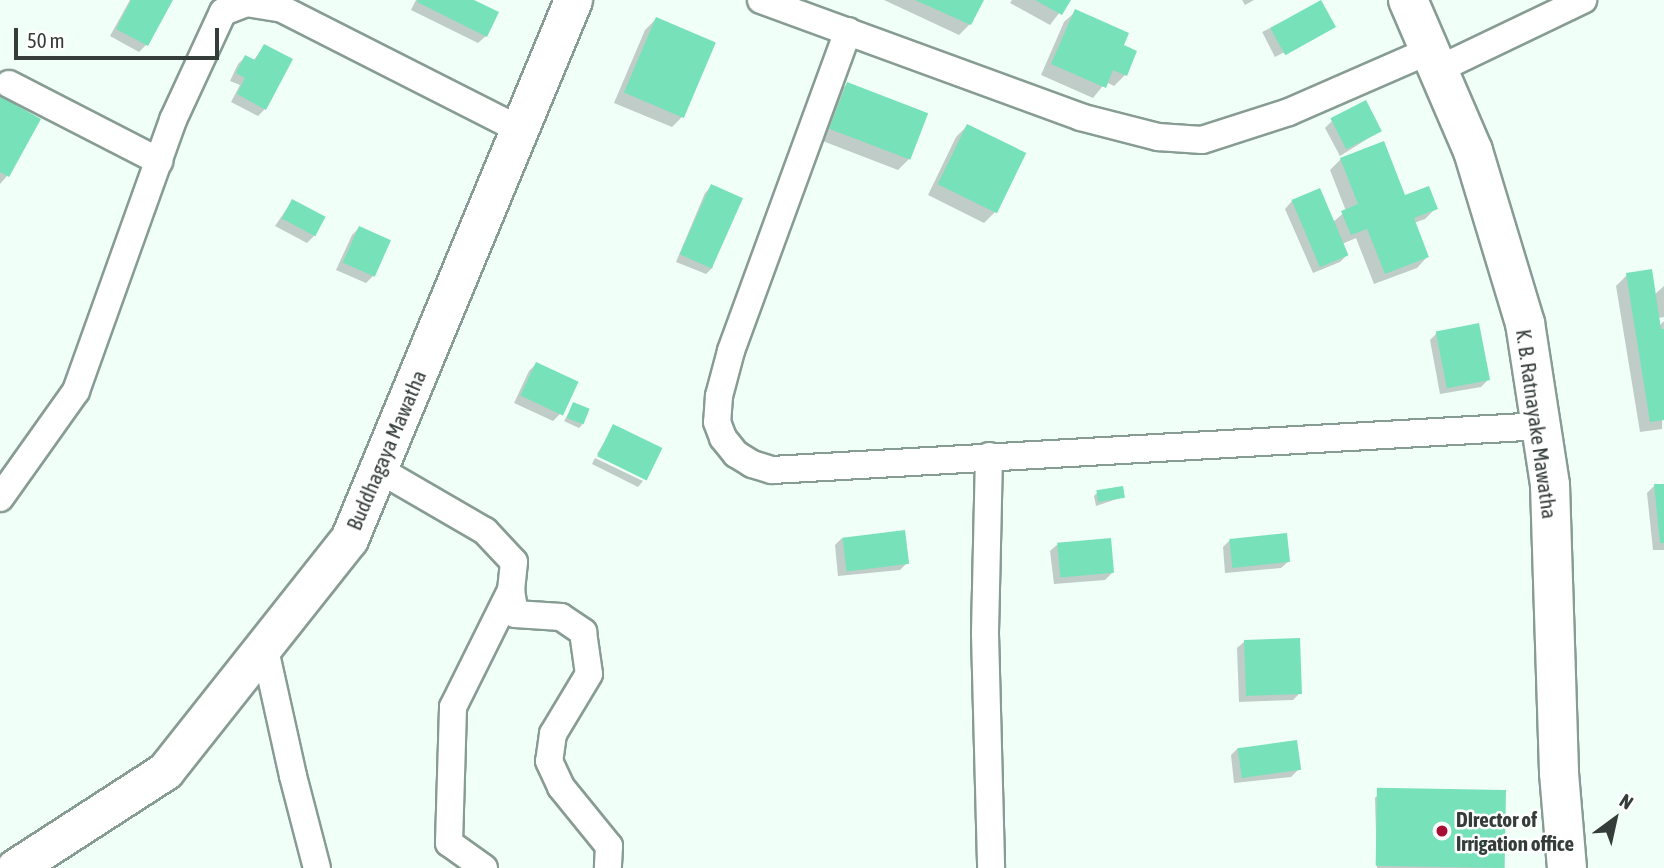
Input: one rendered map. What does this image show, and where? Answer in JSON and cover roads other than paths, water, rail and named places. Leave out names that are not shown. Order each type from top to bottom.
[{"type":"highway","name":"K. B. Ratnayake Mawatha","points":[[1408,0],[1473,151],[1525,323],[1550,485],[1559,773],[1567,868]]},
{"type":"main road","name":"Buddhagaya Mawatha","points":[[15,868],[165,771],[349,539],[573,0]]},
{"type":"street","points":[[761,0],[1080,117],[1158,137],[1202,140],[1435,60],[1583,0]]},
{"type":"street","points":[[0,498],[76,391],[173,120],[223,12],[246,3],[282,9],[519,129]]},
{"type":"street","points":[[848,31],[731,351],[719,396],[717,422],[723,438],[736,454],[772,470],[1542,426]]},
{"type":"street","points":[[9,84],[159,161]]},
{"type":"street","points":[[989,456],[985,634],[991,868]]},
{"type":"street","points":[[378,469],[485,531],[514,562],[511,590],[515,614],[561,617],[583,632],[589,674],[553,734],[549,761],[561,787],[609,846],[608,868]]},
{"type":"street","points":[[484,868],[449,843],[453,708],[511,590]]},
{"type":"street","points":[[264,645],[317,868]]},
{"type":"place","name":"DIrector of Irrigation office","points":[[1442,831]]}]
